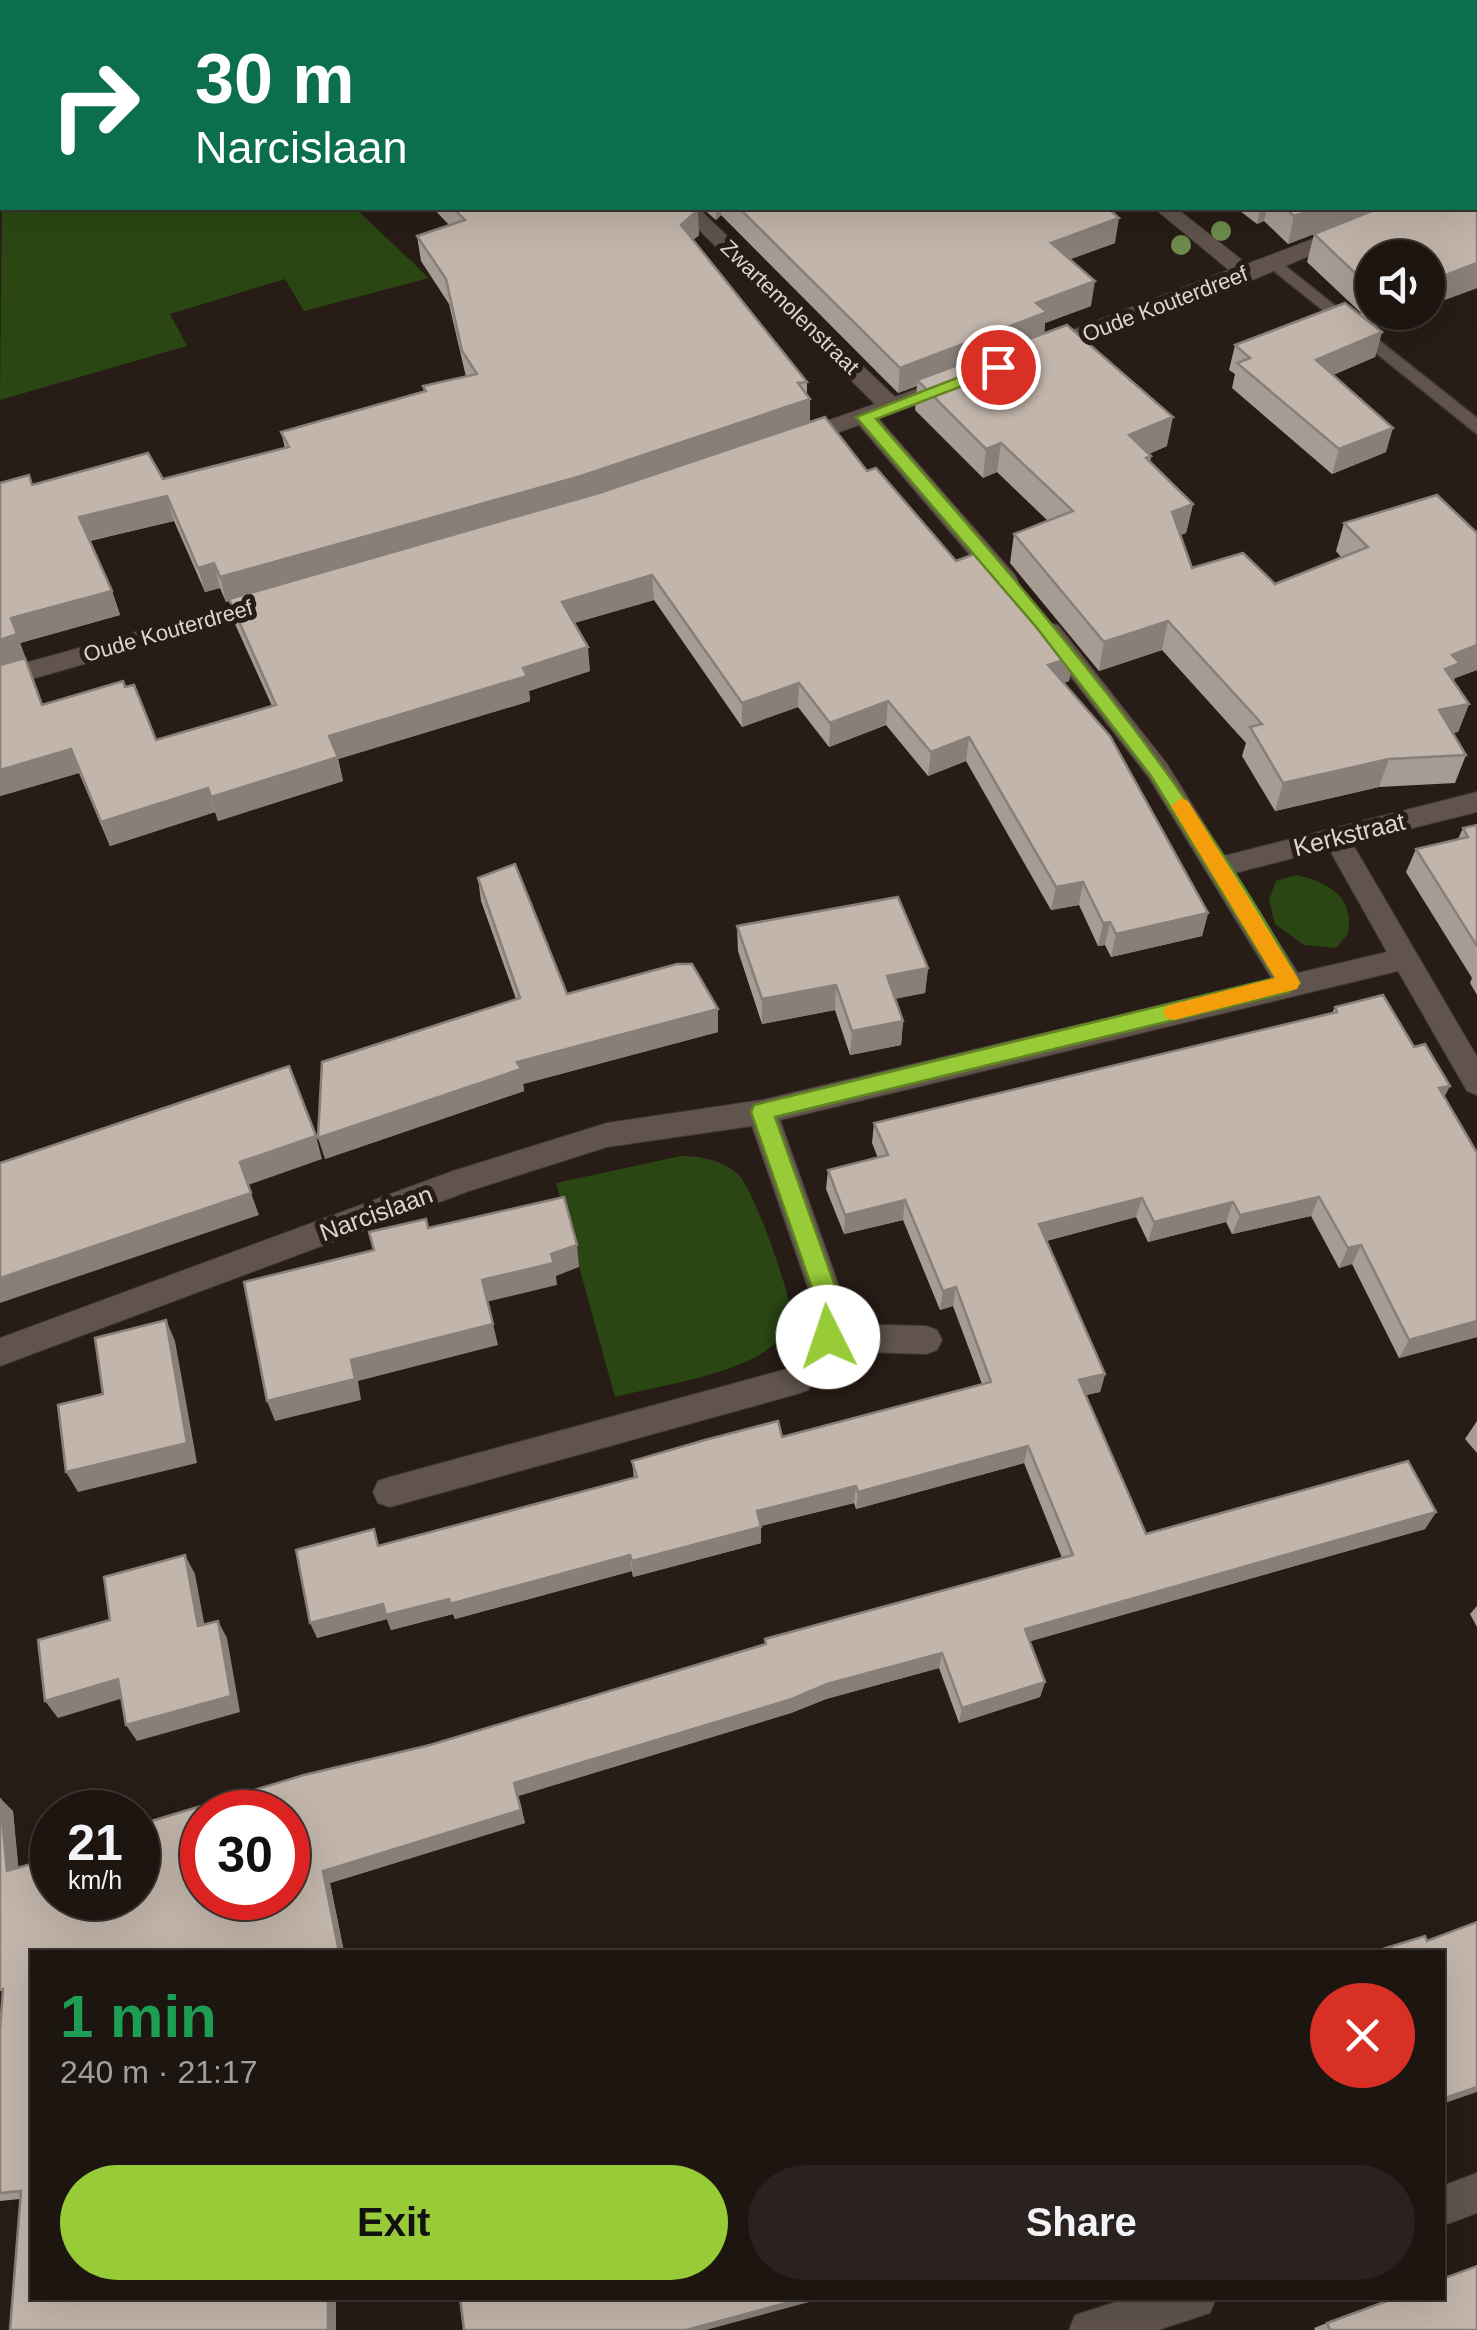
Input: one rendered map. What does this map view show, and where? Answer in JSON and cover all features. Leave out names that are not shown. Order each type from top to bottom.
[{"type":"street","name":"Zwartemolenstraat","points":[[689,210],[892,407]]},
{"type":"street","points":[[1167,210],[1247,274]]},
{"type":"street","name":"Oude Kouterdreef","points":[[1023,358],[1407,210]]},
{"type":"street","points":[[774,448],[967,379]]},
{"type":"street","points":[[864,417],[1024,601],[1158,771],[1289,983]]},
{"type":"street","name":"Oude Kouterdreef","points":[[0,678],[291,597]]},
{"type":"street","name":"Kerkstraat","points":[[1220,866],[1477,802]]},
{"type":"street","points":[[1334,837],[1477,1083]]},
{"type":"street","name":"Narcislaan","points":[[0,1352],[464,1180],[607,1136],[762,1112],[1406,958]]},
{"type":"street","points":[[390,1492],[797,1380],[828,1337],[834,1317],[762,1112]]},
{"type":"street","points":[[828,1337],[926,1340]]},
{"type":"street","points":[[1445,2205],[1477,2193]]},
{"type":"street","points":[[1090,2330],[1189,2300]]},
{"type":"lane","points":[[1276,263],[1477,428]]},
{"type":"green space","points":[[2,210],[357,210],[429,278],[304,311],[285,279],[170,314],[187,346],[0,400]]},
{"type":"green space","points":[[1297,875],[1329,887],[1343,901],[1348,934],[1336,948],[1304,945],[1275,924],[1269,900],[1276,881]]},
{"type":"green space","points":[[681,1156],[718,1162],[732,1169],[744,1183],[781,1275],[790,1307],[789,1322],[780,1338],[748,1361],[615,1397],[556,1183]]},
{"type":"building","points":[[455,210],[698,210],[681,225],[807,382],[798,383],[810,399],[581,476],[220,577],[214,563],[198,568],[167,496],[79,517],[112,591],[11,618],[17,634],[0,640],[0,483],[29,475],[32,485],[148,453],[163,479],[289,447],[281,432],[426,391],[423,386],[477,374],[462,351],[446,279],[417,236],[465,220]]},
{"type":"building","points":[[741,210],[1110,210],[1119,218],[1051,243],[1095,281],[1036,303],[1047,312],[900,368]]},
{"type":"building","points":[[1287,210],[1312,210],[1294,216]]},
{"type":"building","points":[[1374,210],[1477,210],[1477,263],[1445,275],[1445,240],[1355,240],[1355,273],[1314,234]]},
{"type":"building","points":[[1345,303],[1355,311],[1355,330],[1382,332],[1316,360],[1393,428],[1339,449],[1237,363],[1250,358],[1235,345]]},
{"type":"building","points":[[1067,325],[1173,417],[1129,435],[1151,456],[1146,458],[1193,504],[1172,512],[1192,568],[1243,553],[1275,584],[1368,547],[1344,523],[1437,495],[1477,533],[1477,645],[1452,655],[1460,663],[1445,669],[1469,704],[1439,710],[1466,755],[1389,759],[1283,783],[1250,727],[1262,724],[1168,621],[1104,642],[1014,534],[1073,511],[1001,443],[986,449],[917,380]]},
{"type":"building","points":[[825,417],[867,471],[876,468],[956,561],[985,550],[1074,657],[1048,665],[1110,736],[1208,913],[1116,934],[1110,922],[1103,923],[1083,882],[1056,887],[969,737],[931,752],[888,701],[830,723],[799,683],[742,703],[652,575],[562,602],[588,647],[523,668],[527,676],[329,736],[338,757],[211,797],[208,788],[101,822],[71,749],[0,770],[0,665],[25,658],[42,705],[123,681],[125,687],[134,685],[156,740],[276,705],[229,599],[599,493]]},
{"type":"building","points":[[1477,825],[1477,946],[1416,849],[1468,837],[1463,828]]},
{"type":"building","points":[[515,864],[567,994],[677,964],[692,964],[718,1009],[517,1062],[521,1069],[318,1138],[322,1062],[520,998],[478,878]]},
{"type":"building","points":[[898,897],[928,968],[887,976],[903,1021],[852,1031],[836,985],[762,999],[737,926]]},
{"type":"building","points":[[1383,995],[1414,1047],[1425,1044],[1450,1086],[1439,1088],[1477,1153],[1477,1321],[1409,1340],[1361,1245],[1348,1248],[1319,1197],[1240,1215],[1233,1202],[1154,1222],[1142,1198],[1039,1224],[1105,1374],[1079,1380],[1146,1534],[1408,1461],[1436,1512],[1025,1629],[1045,1682],[962,1708],[942,1653],[827,1684],[792,1699],[514,1783],[521,1810],[323,1871],[339,1950],[30,1950],[30,2300],[328,2300],[328,2330],[10,2330],[21,2191],[0,2193],[0,1798],[7,1871],[30,1864],[30,1920],[160,1920],[160,1818],[180,1812],[180,1920],[310,1920],[310,1790],[254,1790],[430,1745],[766,1644],[765,1639],[1073,1555],[1028,1446],[858,1492],[856,1486],[757,1511],[761,1527],[632,1561],[630,1555],[450,1604],[449,1599],[386,1615],[383,1604],[310,1623],[296,1550],[374,1529],[378,1546],[637,1477],[632,1461],[705,1440],[778,1421],[782,1437],[991,1382],[956,1287],[943,1291],[905,1200],[845,1215],[828,1170],[888,1155],[874,1123],[1337,1012],[1335,1007]]},
{"type":"building","points":[[289,1066],[316,1136],[240,1162],[251,1193],[0,1278],[0,1163]]},
{"type":"building","points":[[564,1197],[577,1245],[551,1254],[554,1263],[482,1280],[493,1324],[351,1360],[355,1379],[267,1401],[244,1282],[374,1250],[369,1232],[426,1219],[428,1228]]},
{"type":"building","points":[[166,1320],[187,1443],[66,1472],[58,1405],[103,1394],[95,1338]]},
{"type":"building","points":[[185,1555],[198,1626],[218,1621],[231,1696],[126,1725],[118,1679],[45,1701],[38,1640],[110,1620],[104,1577]]},
{"type":"building","points":[[1477,1922],[1477,2087],[1445,2098],[1445,1950],[1380,1950],[1425,1936],[1427,1941]]},
{"type":"building","points":[[1477,2266],[1477,2330],[1330,2330],[1327,2323],[1390,2300],[1445,2300],[1445,2278]]},
{"type":"building","points":[[460,2300],[798,2300],[686,2330],[464,2330]]},
{"type":"slow traffic","points":[[1174,1012],[1289,983],[1181,806]]},
{"type":"route","points":[[828,1337],[834,1317],[762,1112],[1289,983],[1158,771],[1043,623],[864,417],[998,367]]}]
